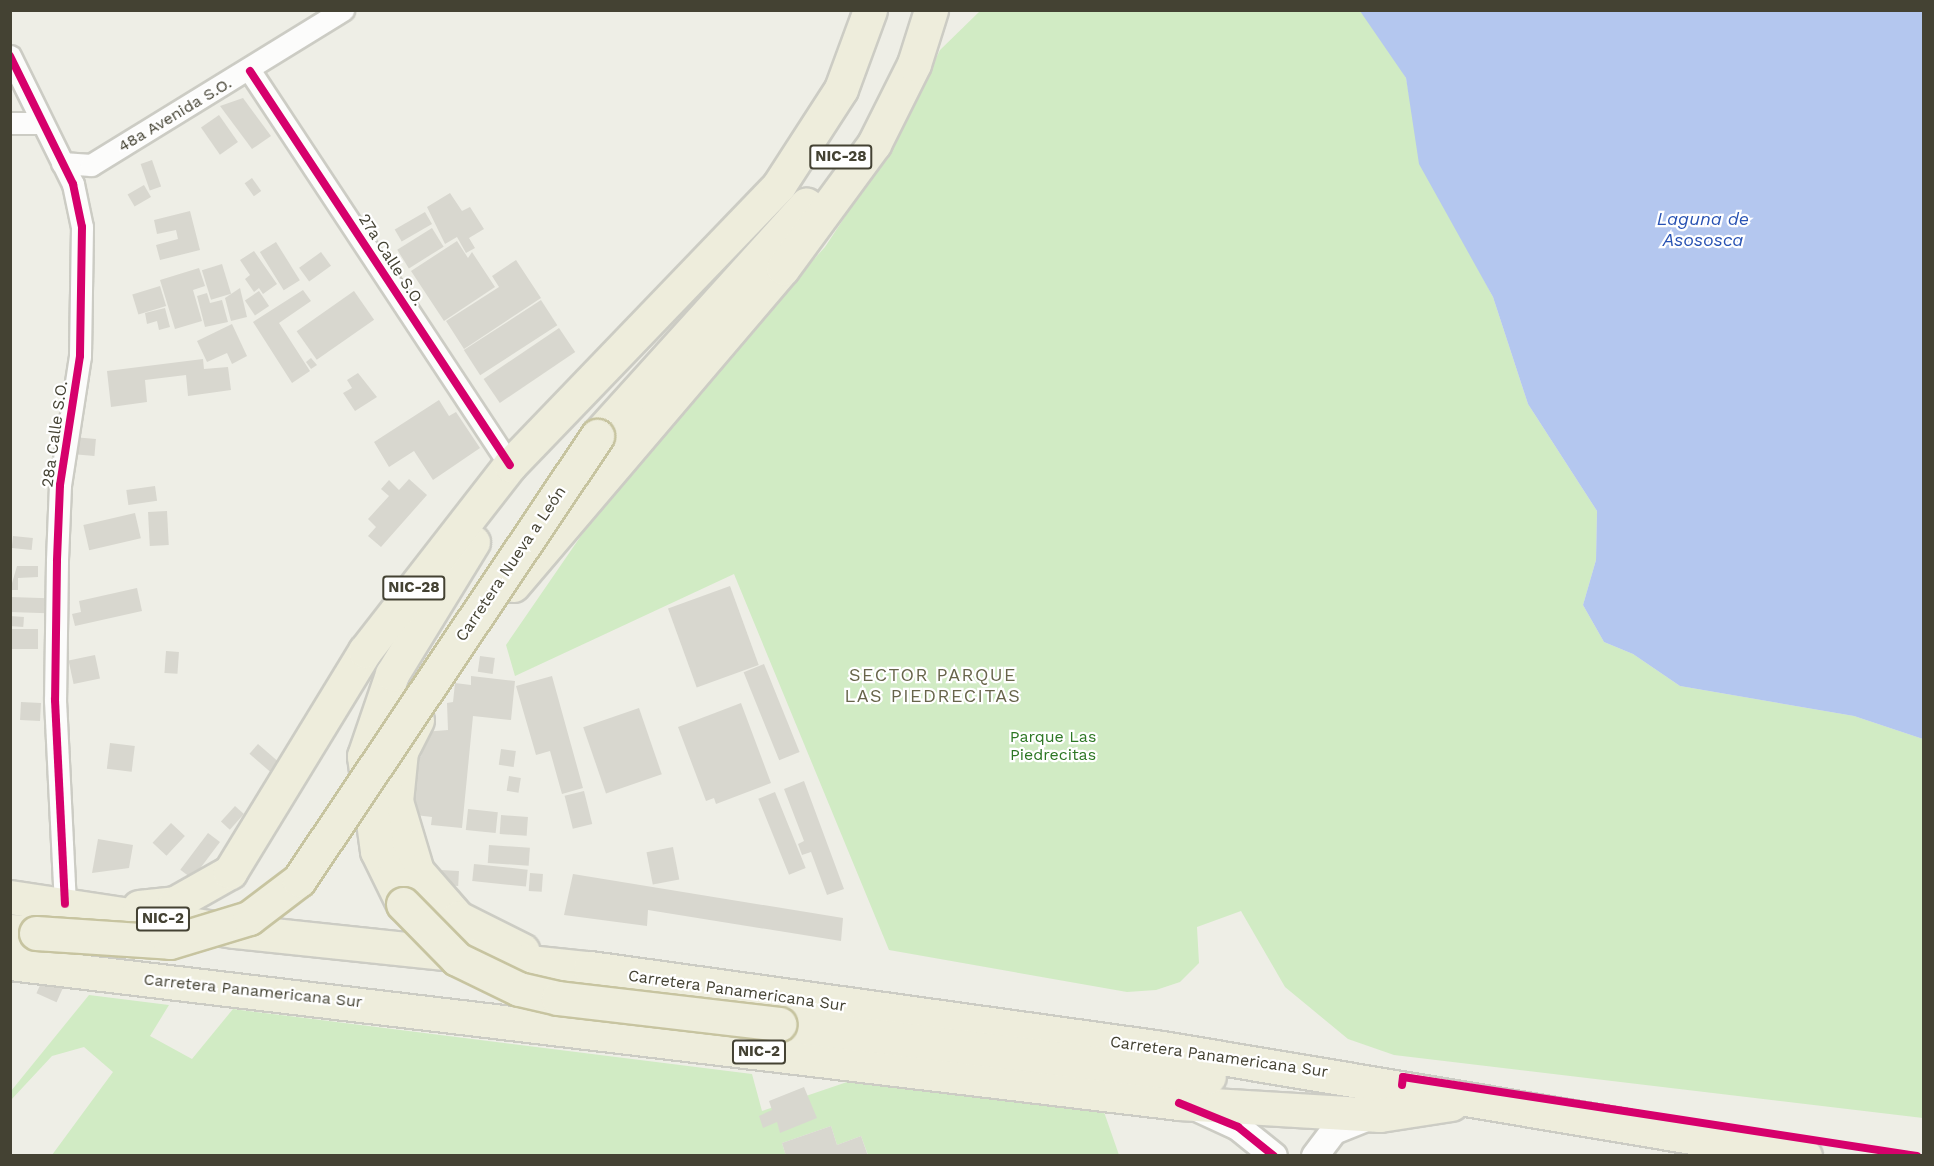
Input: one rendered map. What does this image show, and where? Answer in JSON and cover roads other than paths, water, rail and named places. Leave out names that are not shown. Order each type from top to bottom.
[{"type":"highway","name":"NIC-28","points":[[79,906],[175,903],[230,872],[365,651],[510,465],[740,229],[813,139],[841,89],[870,10]]},
{"type":"highway","name":"Carretera Nueva a León","points":[[10,931],[170,942],[249,918],[299,880],[597,436],[737,282],[838,163],[872,104],[907,10]]},
{"type":"highway","points":[[590,969],[506,945],[439,901],[417,871],[403,838],[396,801],[401,751],[527,566],[783,268],[874,144],[914,64],[931,10]]},
{"type":"highway","points":[[740,229],[497,510],[381,694],[364,756],[371,829],[395,892],[444,949],[497,981],[539,995],[1281,1086],[1461,1102]]},
{"type":"highway","name":"Carretera Panamericana Sur","points":[[10,897],[235,931],[590,969],[1354,1076],[1461,1102],[1805,1155]]},
{"type":"highway","name":"Carretera Panamericana Sur","points":[[10,963],[1179,1103],[1380,1115],[1461,1102]]},
{"type":"street","name":"48a Avenida S.O.","points":[[62,163],[91,165],[250,71],[343,10]]},
{"type":"street","name":"28a Calle S.O.","points":[[10,56],[73,184],[82,227],[84,294],[60,485],[55,700],[79,906]]},
{"type":"street","name":"27a Calle S.O.","points":[[250,71],[510,465]]},
{"type":"street","points":[[10,123],[41,123]]},
{"type":"street","points":[[1179,1103],[1238,1126],[1274,1155]]},
{"type":"street","points":[[1315,1155],[1334,1131],[1380,1115]]},
{"type":"water","name":"Laguna de Asososca","points":[[1360,11],[1923,11],[1923,739],[1854,716],[1680,686],[1633,654],[1604,642],[1583,605],[1596,560],[1597,511],[1528,404],[1493,297],[1419,164],[1406,78]]},
{"type":"district","name":"SECTOR PARQUE LAS PIEDRECITAS","points":[[933,686]]},
{"type":"park label","name":"Parque Las Piedrecitas","points":[[1053,746]]}]
